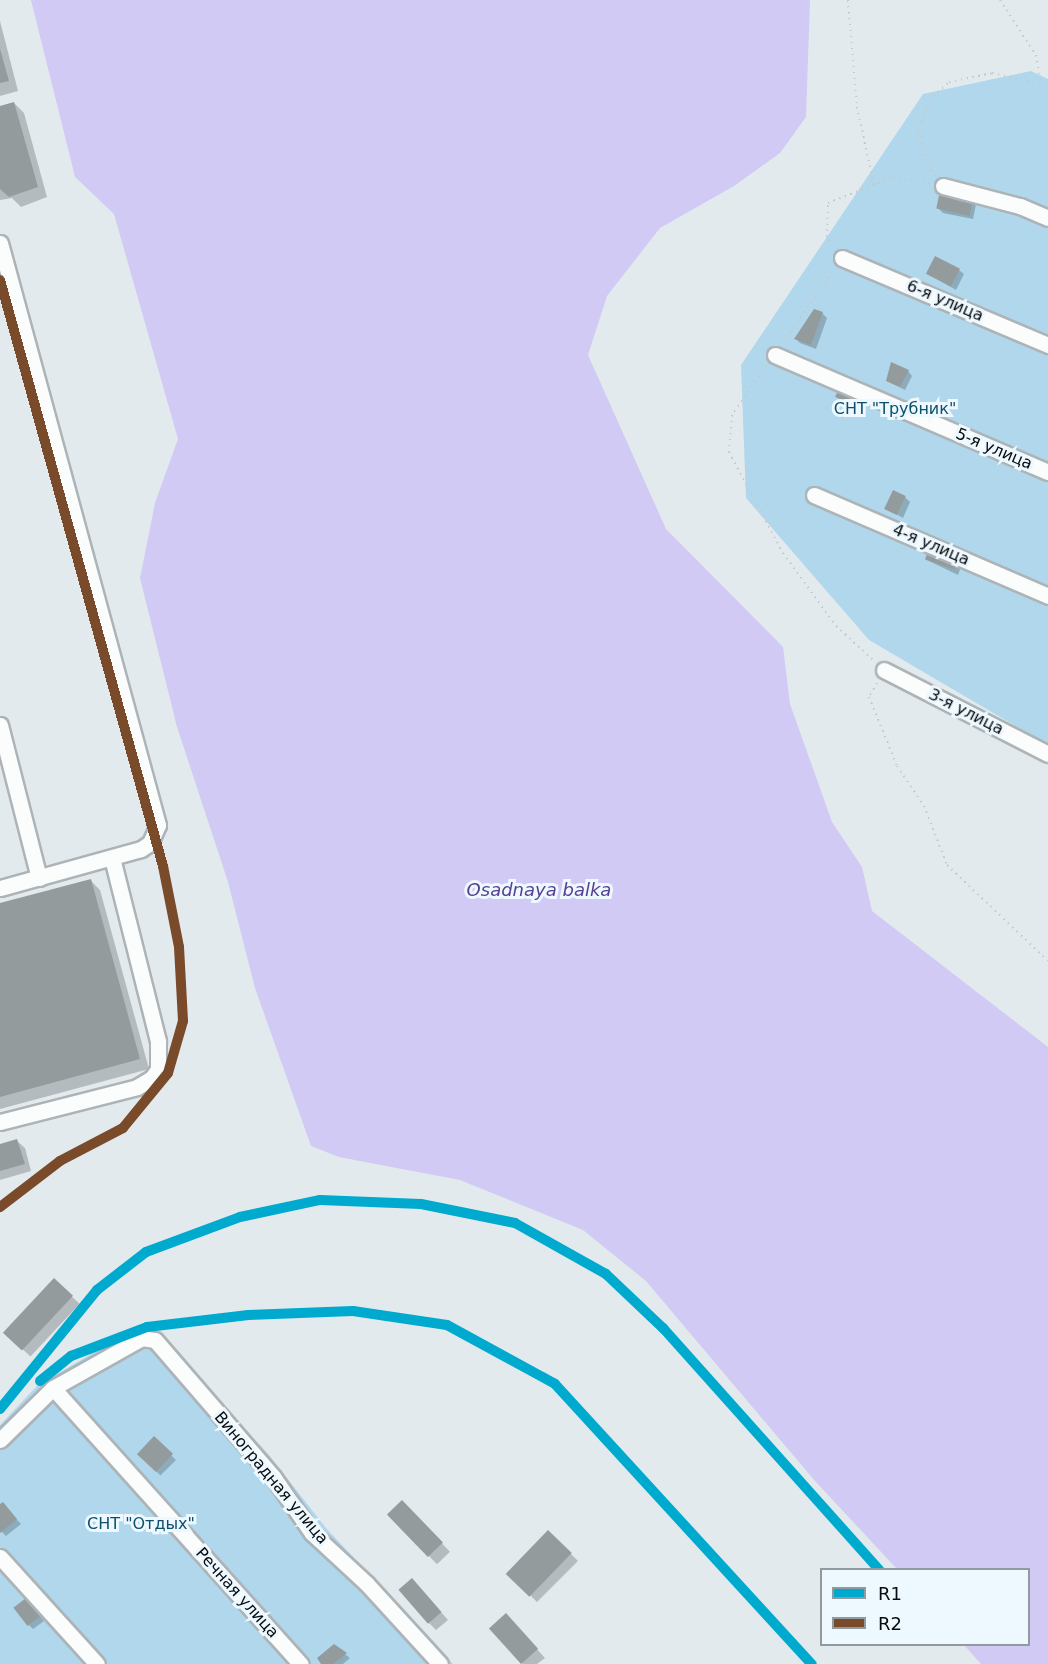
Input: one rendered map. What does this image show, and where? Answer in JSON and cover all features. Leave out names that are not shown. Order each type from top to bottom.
[{"type":"street","points":[[943,186],[1020,206],[1048,218]]},
{"type":"street","points":[[0,243],[157,810],[158,825],[150,843],[112,858],[0,888]]},
{"type":"street","name":"6-я улица","points":[[842,258],[1048,345]]},
{"type":"street","name":"5-я улица","points":[[775,355],[1048,472]]},
{"type":"street","name":"4-я улица","points":[[814,495],[1048,596]]},
{"type":"street","name":"3-я улица","points":[[884,670],[1048,754]]},
{"type":"street","points":[[0,725],[39,878]]},
{"type":"street","points":[[0,1122],[137,1087],[152,1078],[158,1069],[158,1041],[112,858]]},
{"type":"street","name":"Виноградная улица","points":[[53,1388],[142,1338],[155,1340],[274,1478],[312,1533],[367,1584],[440,1664]]},
{"type":"street","points":[[0,1440],[53,1388]]},
{"type":"street","name":"Речная улица","points":[[53,1388],[301,1664]]},
{"type":"street","points":[[0,1557],[97,1664]]},
{"type":"path","points":[[848,0],[857,107],[874,185]]},
{"type":"path","points":[[1000,0],[1036,55],[1041,84]]},
{"type":"path","points":[[943,186],[926,161],[919,127],[933,96],[949,82],[971,74],[992,73],[1048,87]]},
{"type":"path","points":[[943,186],[893,177],[828,203],[827,237],[842,258],[732,415],[729,452],[783,553],[836,626],[884,670],[869,697],[897,766],[924,806],[947,865],[1048,961]]},
{"type":"green space","name":"СНТ \"Трубник\"","points":[[1031,71],[1048,79],[1048,745],[869,640],[746,498],[741,365],[923,94]]},
{"type":"green space","name":"СНТ \"Отдых\"","points":[[146,1322],[269,1455],[326,1528],[453,1664],[0,1664],[0,1425],[38,1385]]},
{"type":"water","name":"Osadnaya balka","points":[[31,0],[810,0],[806,117],[780,153],[734,186],[660,228],[607,296],[588,355],[666,529],[783,647],[790,704],[832,822],[862,867],[872,911],[1048,1047],[1048,1664],[981,1664],[965,1646],[1030,1646],[1030,1568],[896,1568],[815,1481],[646,1281],[583,1230],[460,1180],[339,1157],[311,1146],[255,988],[228,882],[177,727],[140,578],[155,503],[178,439],[114,214],[75,177]]},
{"type":"building","points":[[0,49],[9,81],[0,83]]},
{"type":"building","points":[[14,102],[38,187],[9,197],[0,189],[0,106]]},
{"type":"building","points":[[940,191],[973,198],[970,216],[936,209]]},
{"type":"building","points":[[935,256],[960,269],[951,287],[926,274]]},
{"type":"building","points":[[814,309],[823,312],[811,345],[794,339]]},
{"type":"building","points":[[891,362],[909,370],[900,387],[886,381]]},
{"type":"building","points":[[840,387],[854,394],[849,404],[835,397]]},
{"type":"building","points":[[893,490],[906,496],[897,515],[884,509]]},
{"type":"building","points":[[928,551],[957,561],[954,570],[925,560]]},
{"type":"building","points":[[91,879],[140,1059],[0,1097],[0,903]]},
{"type":"building","points":[[17,1139],[25,1164],[0,1171],[0,1144]]},
{"type":"building","points":[[54,1278],[73,1296],[22,1351],[3,1333]]},
{"type":"building","points":[[154,1436],[173,1454],[156,1472],[137,1454]]},
{"type":"building","points":[[402,1500],[443,1542],[428,1557],[387,1515]]},
{"type":"building","points":[[3,1502],[17,1519],[0,1533],[0,1504]]},
{"type":"building","points":[[548,1530],[572,1553],[529,1597],[506,1574]]},
{"type":"building","points":[[412,1578],[442,1612],[428,1624],[398,1590]]},
{"type":"building","points":[[26,1598],[40,1616],[28,1626],[13,1608]]},
{"type":"building","points":[[506,1613],[538,1649],[521,1664],[489,1628]]},
{"type":"building","points":[[334,1644],[347,1653],[333,1664],[321,1664],[317,1658]]},
{"type":"transit line","name":"R2","points":[[0,280],[163,866],[179,947],[183,1021],[168,1073],[123,1128],[60,1161],[0,1207]]},
{"type":"transit line","name":"R1","points":[[0,1409],[97,1290],[146,1252],[240,1217],[320,1200],[421,1204],[515,1223],[606,1274],[663,1328],[877,1568]]},
{"type":"transit line","name":"R1","points":[[40,1381],[71,1356],[147,1327],[248,1315],[353,1311],[447,1325],[555,1384],[812,1664]]}]
